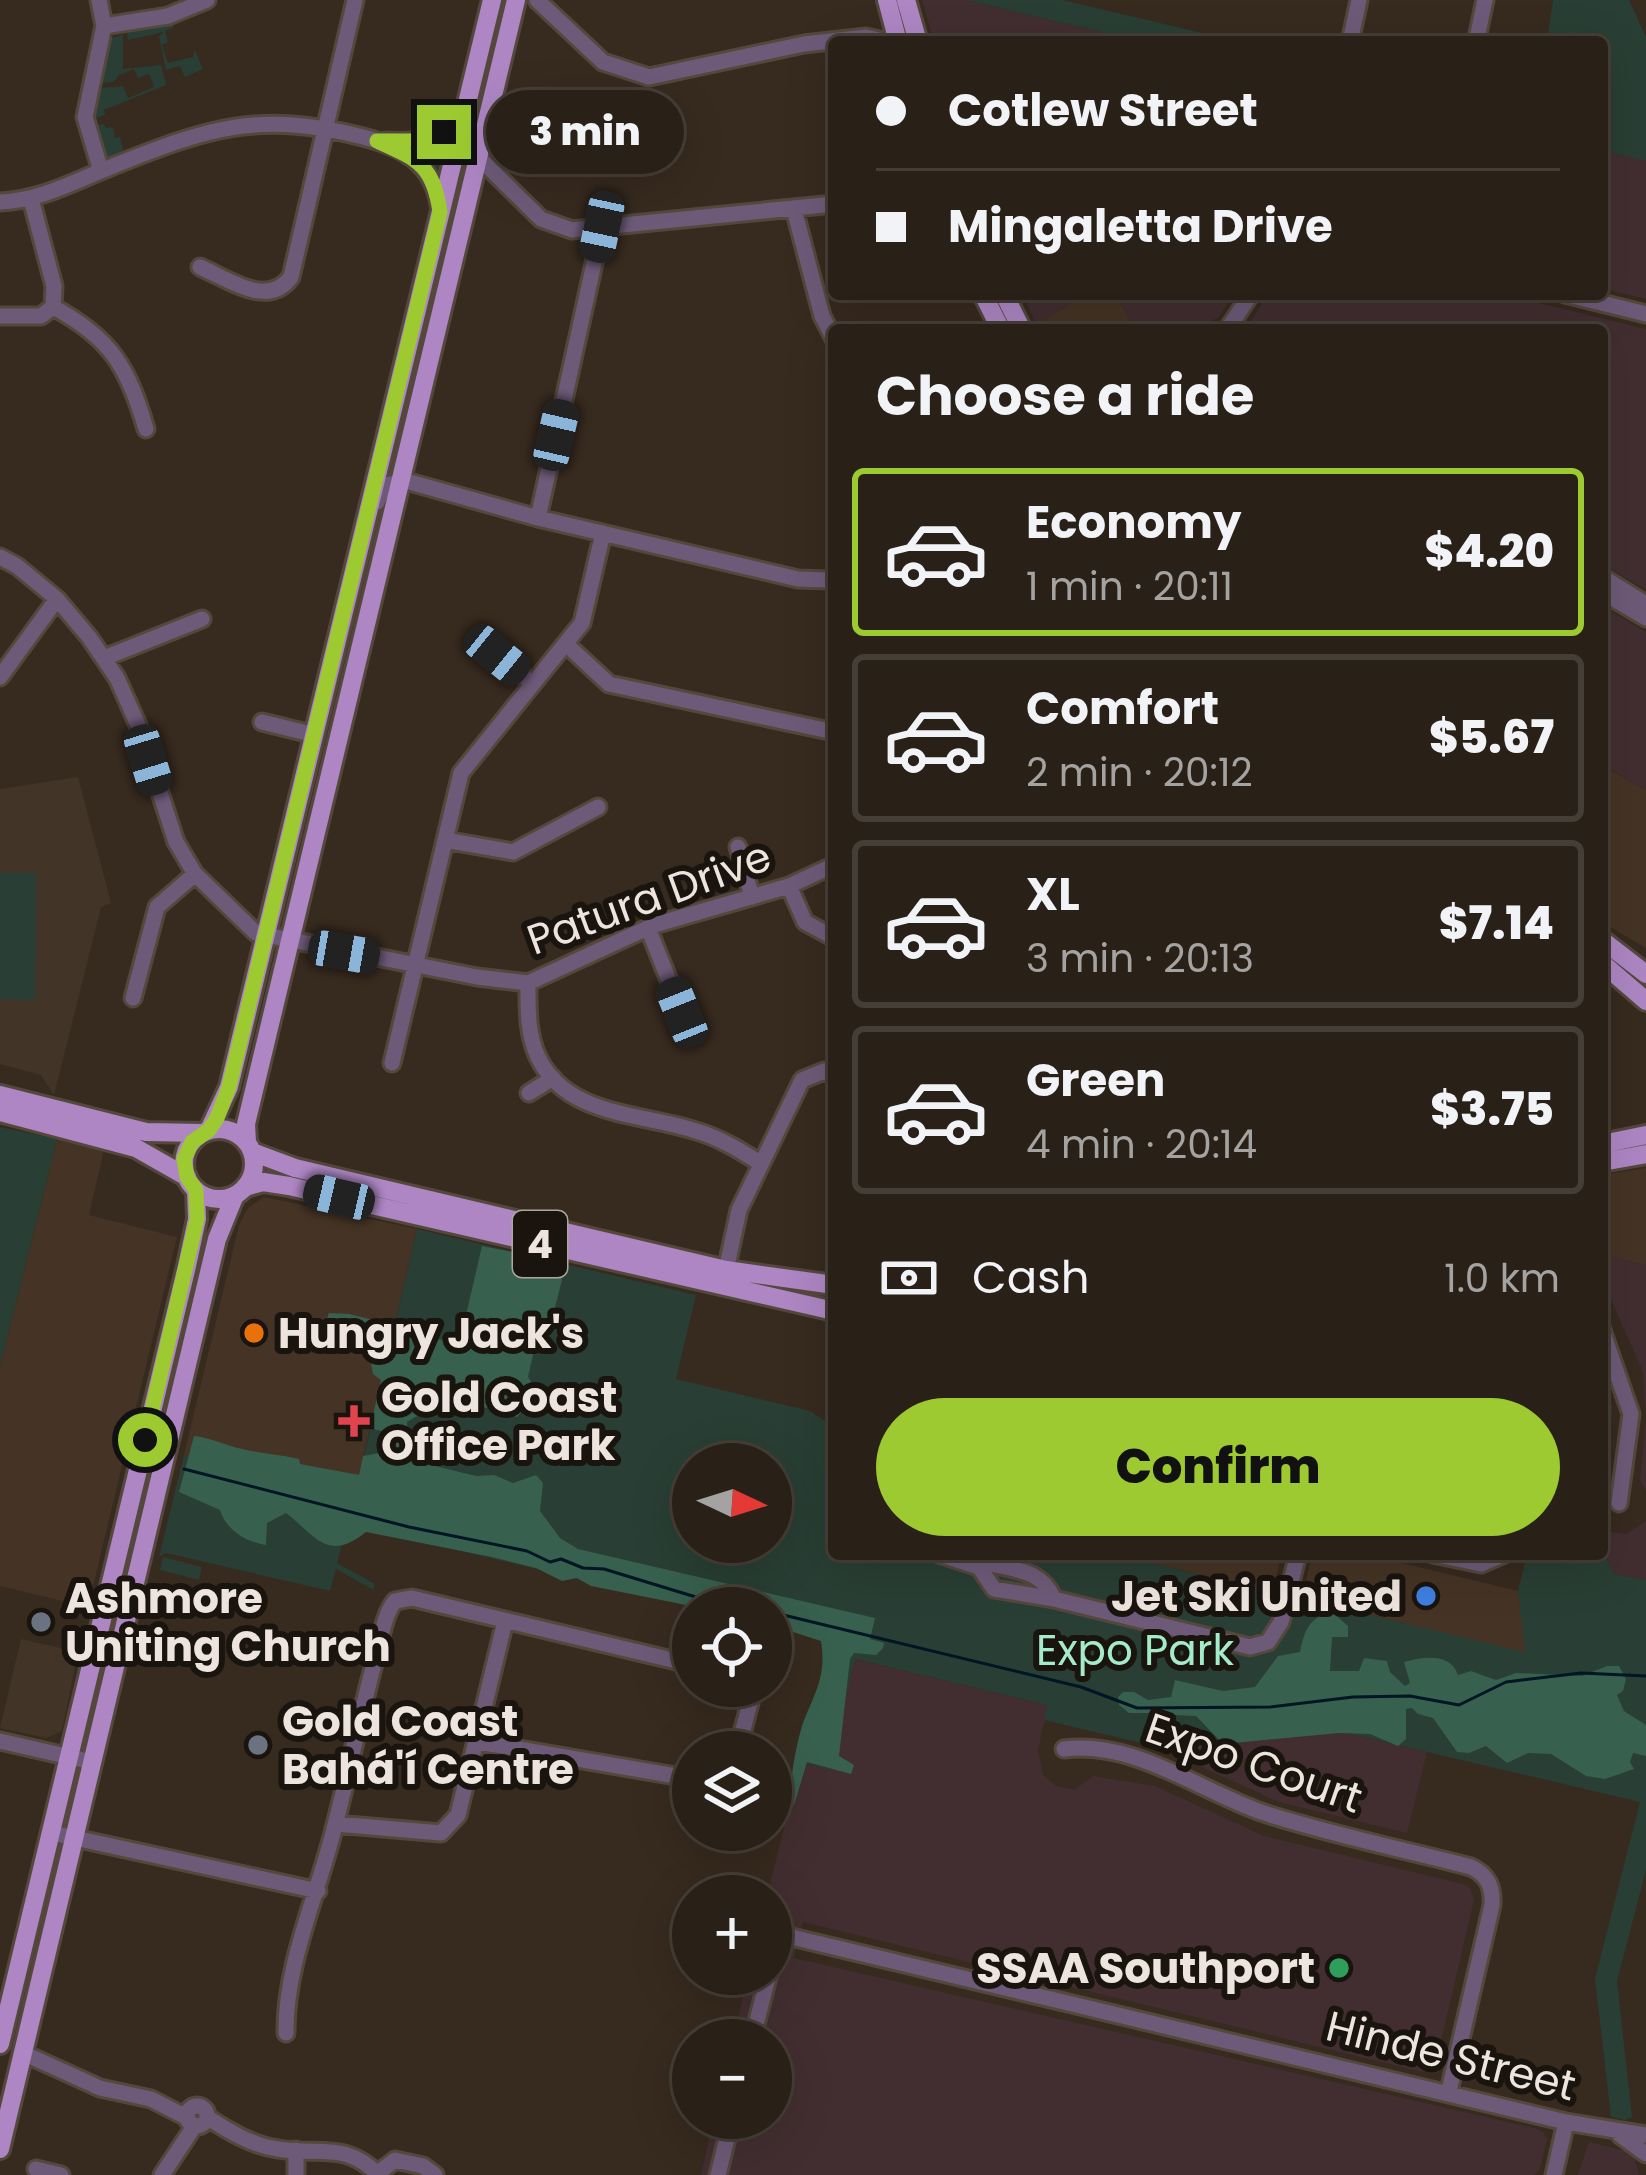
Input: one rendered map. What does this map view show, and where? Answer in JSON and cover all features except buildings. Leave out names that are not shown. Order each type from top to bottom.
[{"type":"main road","points":[[0,2044],[197,1219],[186,1153],[205,1132],[229,1087],[463,115],[495,0]]},
{"type":"main road","points":[[0,2150],[7,2087],[23,2053],[218,1238],[254,1171],[246,1124],[287,939],[516,0]]},
{"type":"main road","points":[[894,3],[897,36]]},
{"type":"main road","points":[[894,3],[914,36]]},
{"type":"main road","points":[[1608,944],[1646,974]]},
{"type":"main road","points":[[1625,955],[1609,969],[1646,1001]]},
{"type":"main road","name":"4","points":[[0,1095],[146,1132],[236,1133],[250,1147],[295,1168],[726,1270],[828,1284]]},
{"type":"main road","name":"4","points":[[0,1112],[136,1148],[214,1199],[263,1182],[290,1186],[828,1310]]},
{"type":"main road","points":[[1608,1143],[1646,1135]]},
{"type":"main road","points":[[1608,1161],[1646,1154]]},
{"type":"main road","points":[[726,1270],[731,1279],[787,1303]]},
{"type":"street","points":[[99,0],[104,26],[85,117],[101,171]]},
{"type":"street","points":[[104,26],[168,16],[207,0]]},
{"type":"street","points":[[200,267],[272,293],[291,278],[355,0]]},
{"type":"street","points":[[537,0],[603,62],[649,77],[828,42]]},
{"type":"street","points":[[1351,36],[1359,0]]},
{"type":"street","points":[[1477,36],[1485,0]]},
{"type":"street","points":[[867,36],[894,3]]},
{"type":"street","points":[[510,24],[526,11],[558,22]]},
{"type":"street","points":[[377,141],[427,141],[463,115]]},
{"type":"street","points":[[0,202],[32,199],[206,132],[285,122],[377,141],[416,159],[437,189],[440,212]]},
{"type":"street","points":[[477,156],[541,219],[572,230],[828,205]]},
{"type":"street","points":[[32,199],[54,286],[53,307]]},
{"type":"street","points":[[794,209],[828,328]]},
{"type":"street","points":[[538,518],[602,227]]},
{"type":"street","points":[[1589,300],[1646,314]]},
{"type":"street","points":[[0,316],[41,316],[53,307]]},
{"type":"street","points":[[53,307],[107,343],[125,370],[146,429]]},
{"type":"street","points":[[355,568],[380,491],[398,480],[798,579],[828,579]]},
{"type":"street","points":[[388,520],[404,496],[436,492]]},
{"type":"street","points":[[392,1063],[461,773],[582,623],[603,533]]},
{"type":"street","name":"Patura Drive","points":[[0,557],[57,599],[104,658],[137,725],[176,842],[195,874],[222,901],[262,922],[267,933],[287,939],[296,949],[344,952],[528,983],[648,928],[789,886],[828,868]]},
{"type":"street","points":[[1608,582],[1646,604]]},
{"type":"street","points":[[1608,596],[1646,618]]},
{"type":"street","points":[[0,677],[57,599]]},
{"type":"street","points":[[104,658],[202,619]]},
{"type":"street","points":[[566,644],[609,685],[828,731]]},
{"type":"street","points":[[497,655],[533,684]]},
{"type":"street","points":[[262,722],[315,735]]},
{"type":"street","points":[[445,840],[513,852],[598,807]]},
{"type":"street","points":[[738,847],[752,897]]},
{"type":"street","points":[[133,998],[157,908],[195,874]]},
{"type":"street","points":[[789,886],[805,922],[828,935]]},
{"type":"street","points":[[648,928],[682,1012]]},
{"type":"street","points":[[528,983],[529,1025],[537,1056],[553,1078],[584,1103],[692,1129],[760,1163]]},
{"type":"street","points":[[726,1270],[739,1210],[802,1080],[828,1073]]},
{"type":"street","points":[[530,1094],[553,1078]]},
{"type":"street","points":[[1608,1347],[1631,1414],[1619,1503]]},
{"type":"street","points":[[985,1561],[994,1589],[1250,1646],[1268,1642],[1281,1622],[1296,1560]]},
{"type":"street","points":[[286,2032],[286,2003],[392,1604],[412,1598],[672,1660]]},
{"type":"street","points":[[336,1824],[441,1833],[458,1815],[505,1621]]},
{"type":"street","points":[[0,1741],[92,1762]]},
{"type":"street","points":[[478,1742],[672,1775]]},
{"type":"street","name":"Expo Court","points":[[1064,1749],[1088,1746],[1152,1765],[1263,1812],[1495,1875],[1449,2091]]},
{"type":"street","points":[[52,1833],[316,1897]]},
{"type":"street","name":"Hinde Street","points":[[792,1937],[1566,2122],[1646,2134]]},
{"type":"street","points":[[23,2053],[100,2088],[151,2098],[257,2144],[340,2151],[362,2159],[379,2174],[394,2160],[423,2166],[435,2175]]},
{"type":"street","points":[[162,2175],[197,2120]]},
{"type":"street","points":[[1554,2175],[1566,2122]]},
{"type":"street","name":"Hinde Street","points":[[1615,2132],[1646,2122]]},
{"type":"street","name":"Hinde Street","points":[[1615,2132],[1646,2154]]},
{"type":"street","points":[[718,2175],[727,2139]]},
{"type":"street","points":[[296,2150],[296,2175]]},
{"type":"street","points":[[36,2169],[61,2175]]},
{"type":"shaded area","points":[[922,0],[966,0],[1119,36],[932,36]]},
{"type":"shaded area","points":[[1608,151],[1646,160],[1646,299],[1608,290]]},
{"type":"shaded area","points":[[1025,300],[1078,300],[1036,324]]},
{"type":"shaded area","points":[[1078,300],[1118,300],[1132,324],[1036,324]]},
{"type":"shaded area","points":[[1118,300],[1230,300],[1219,317],[1206,324],[1132,324]]},
{"type":"shaded area","points":[[1264,300],[1528,300],[1646,329],[1646,590],[1608,568],[1608,324],[1249,324]]},
{"type":"shaded area","points":[[1608,610],[1646,632],[1646,790],[1608,768]]},
{"type":"shaded area","points":[[1608,768],[1646,790],[1646,948],[1608,926]]},
{"type":"shaded area","points":[[78,777],[111,903],[101,907],[54,1095],[41,1075],[0,1064],[0,789]]},
{"type":"shaded area","points":[[57,1139],[104,1150],[89,1215],[177,1237],[88,1607],[0,1586],[0,1366]]},
{"type":"shaded area","points":[[1646,1168],[1646,1265],[1608,1256],[1608,1174]]},
{"type":"shaded area","points":[[264,1197],[417,1229],[354,1496],[184,1455],[239,1225],[248,1208]]},
{"type":"shaded area","points":[[1608,1256],[1646,1265],[1646,1419],[1643,1372],[1608,1293]]},
{"type":"shaded area","points":[[1646,1419],[1646,1491],[1640,1480]]},
{"type":"shaded area","points":[[1646,1521],[1646,1580],[1614,1574],[1608,1560],[1608,1532],[1626,1534]]},
{"type":"shaded area","points":[[1138,1560],[1280,1560],[1273,1592]]},
{"type":"shaded area","points":[[1311,1560],[1389,1560],[1518,1591],[1527,1653],[1302,1599]]},
{"type":"shaded area","points":[[21,1639],[78,1652],[62,1731],[46,1738],[0,1728]]},
{"type":"shaded area","points":[[854,1659],[1048,1705],[1038,1750],[1043,1775],[1056,1786],[1074,1790],[1093,1776],[1155,1786],[1264,1836],[1463,1884],[1474,1900],[1436,2063],[1423,2072],[803,1922],[794,1958],[1534,2128],[1547,2139],[1540,2169],[1534,2175],[701,2175],[709,2139],[792,2139],[792,2019],[738,2019],[743,1995],[792,1995],[792,1875],[772,1875],[778,1851],[792,1851],[792,1805],[805,1764],[828,1768]]},
{"type":"shaded area","points":[[1334,1730],[1427,1752],[1407,1833],[1279,1802],[1158,1747]]},
{"type":"shaded area","points":[[1589,2142],[1633,2153],[1639,2175],[1578,2175]]},
{"type":"green space","points":[[966,0],[1062,0],[1215,36],[1119,36]]},
{"type":"green space","points":[[1553,0],[1629,0],[1646,37],[1646,161],[1608,152],[1608,36],[1548,36]]},
{"type":"green space","points":[[173,23],[165,31],[168,42],[162,45],[168,63],[193,57],[195,50],[203,69],[185,77],[180,66],[166,70],[159,36],[164,32],[128,40],[127,33]]},
{"type":"green space","points":[[123,34],[123,69],[161,65],[166,85],[104,110],[105,115],[94,119],[98,88],[123,86],[128,98],[154,87],[149,74],[138,78],[134,69],[114,82],[100,83],[110,39]]},
{"type":"green space","points":[[95,126],[113,127],[115,138],[120,137],[124,153],[109,158],[101,147]]},
{"type":"green space","points":[[448,136],[439,177],[409,147],[428,146]]},
{"type":"green space","points":[[0,873],[36,873],[35,1000],[0,999]]},
{"type":"green space","points":[[0,1127],[57,1139],[0,1366]]},
{"type":"green space","name":"Expo Park","points":[[417,1229],[696,1295],[676,1379],[810,1411],[828,1423],[828,1560],[1138,1560],[1525,1652],[1518,1591],[1526,1560],[1608,1560],[1614,1574],[1646,1580],[1646,1870],[1617,1981],[1632,2117],[1611,2117],[1595,1979],[1640,1802],[1334,1730],[1158,1747],[1044,1720],[1047,1705],[855,1659],[828,1769],[800,1762],[830,1639],[792,1619],[792,1587],[672,1587],[672,1601],[347,1524],[337,1563],[375,1584],[373,1590],[336,1569],[330,1591],[166,1553],[159,1557],[184,1455],[355,1495]]},
{"type":"green space","points":[[482,1246],[556,1265],[562,1280],[550,1327],[536,1342],[528,1377],[532,1383],[521,1401],[524,1409],[517,1417],[475,1406],[433,1410],[407,1422],[409,1446],[427,1464],[476,1476],[494,1475],[513,1483],[536,1475],[543,1483],[540,1511],[560,1538],[578,1549],[742,1587],[672,1587],[672,1602],[591,1586],[577,1578],[562,1581],[536,1568],[492,1557],[366,1532],[331,1546],[286,1513],[267,1523],[266,1545],[238,1534],[220,1510],[179,1492],[194,1436],[359,1475],[363,1456],[379,1453],[385,1432],[370,1428],[381,1380],[373,1374],[367,1342],[325,1323],[329,1313],[417,1331],[419,1338],[460,1341]]},
{"type":"green space","points":[[1608,1392],[1612,1407],[1608,1475]]},
{"type":"green space","points":[[163,1557],[202,1567],[199,1580],[160,1570]]},
{"type":"green space","points":[[792,1599],[875,1618],[870,1639],[884,1643],[876,1655],[854,1653],[850,1659],[839,1756],[854,1765],[851,1774],[807,1762],[794,1805],[792,1775],[802,1726],[818,1686],[821,1641],[792,1632]]},
{"type":"green space","points":[[1331,1611],[1348,1626],[1348,1637],[1332,1637],[1330,1671],[1359,1671],[1364,1658],[1387,1661],[1390,1672],[1405,1686],[1410,1683],[1404,1662],[1420,1658],[1443,1660],[1458,1675],[1471,1671],[1496,1680],[1516,1673],[1582,1676],[1619,1666],[1626,1679],[1617,1695],[1624,1711],[1646,1725],[1646,1756],[1633,1753],[1634,1769],[1605,1779],[1586,1776],[1551,1754],[1528,1753],[1507,1763],[1486,1746],[1457,1752],[1433,1718],[1412,1708],[1406,1709],[1406,1739],[1398,1746],[1370,1734],[1339,1733],[1233,1743],[1220,1741],[1196,1716],[1173,1715],[1167,1726],[1152,1724],[1151,1713],[1129,1713],[1119,1705],[1123,1692],[1148,1700],[1171,1697],[1175,1680],[1223,1691],[1255,1687],[1278,1656],[1300,1652],[1309,1626]]},
{"type":"waterway","points":[[184,1469],[409,1527],[527,1551],[550,1562],[561,1559],[583,1568],[604,1569],[672,1590]]},
{"type":"waterway","points":[[792,1617],[1081,1687],[1137,1708],[1270,1707],[1410,1696],[1459,1705],[1506,1682],[1581,1673],[1646,1676]]},
{"type":"place","name":"Hungry Jack's","points":[[254,1333]]},
{"type":"place","name":"Gold Coast Office Park","points":[[354,1421]]},
{"type":"place","name":"Jet Ski United","points":[[1426,1596]]},
{"type":"place","name":"Ashmore Uniting Church","points":[[41,1622]]},
{"type":"place","name":"Gold Coast Bahá'í Centre","points":[[258,1745]]},
{"type":"place","name":"SSAA Southport","points":[[1339,1968]]},
{"type":"route","points":[[145,1440],[197,1219],[196,1190],[187,1177],[184,1159],[192,1142],[217,1118],[229,1087],[440,212],[428,170],[416,159],[377,141],[427,141],[444,132]]}]
